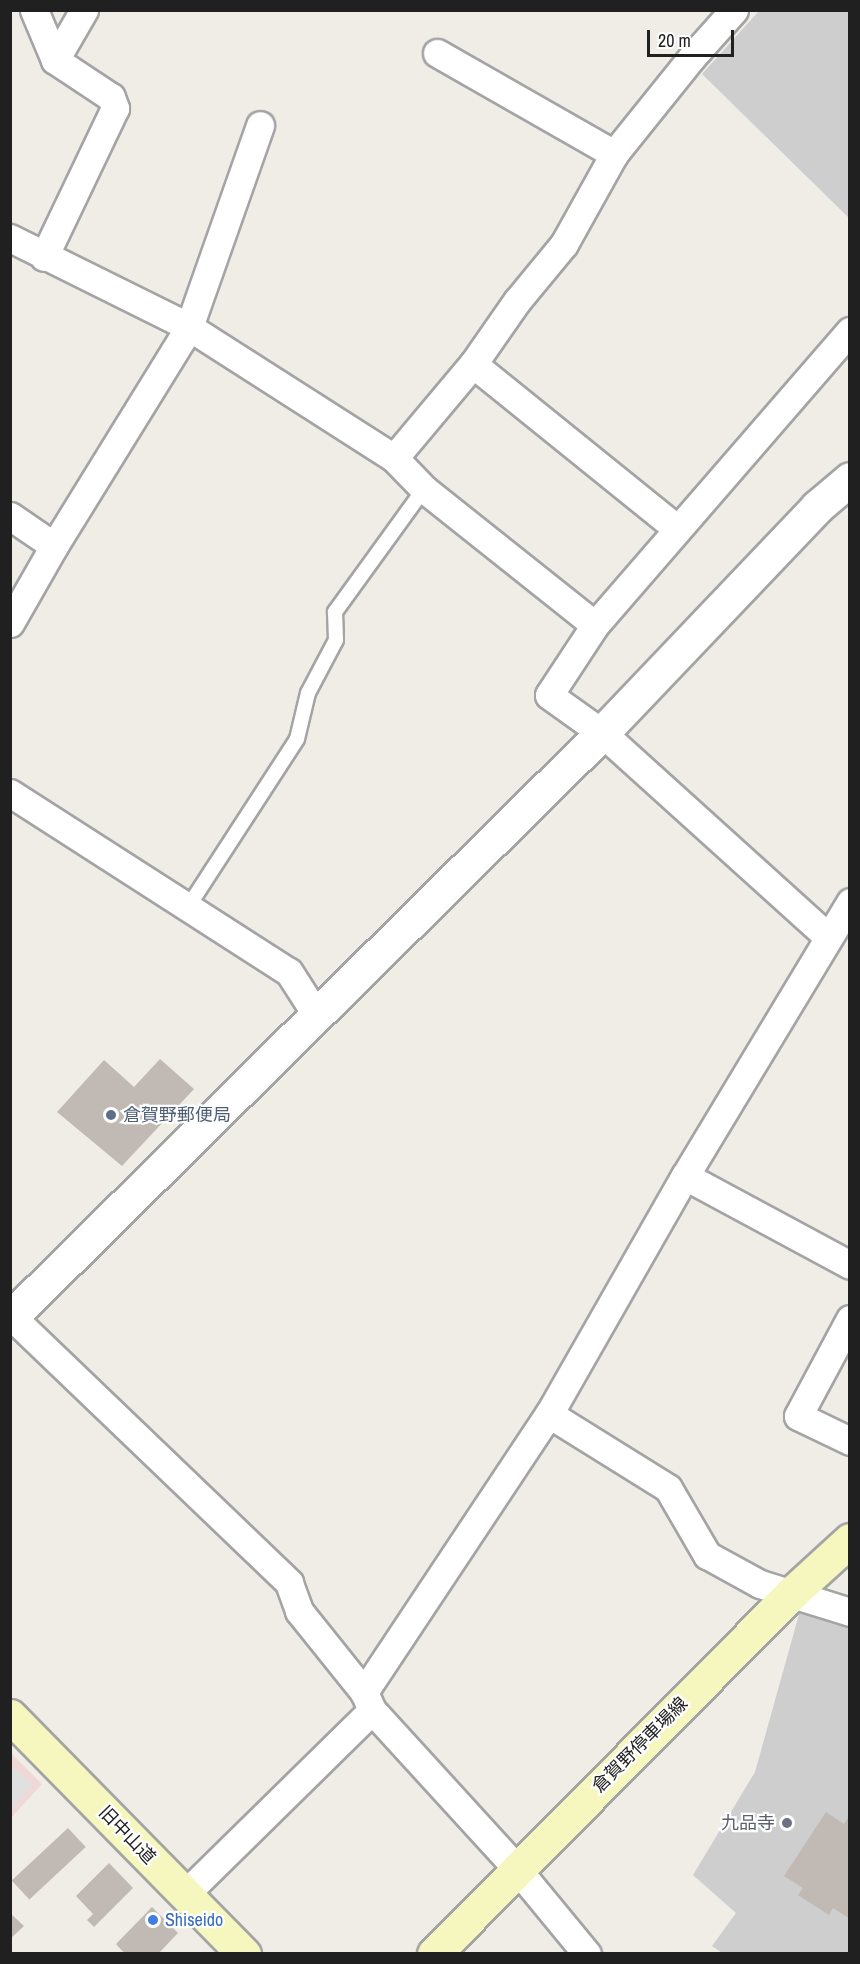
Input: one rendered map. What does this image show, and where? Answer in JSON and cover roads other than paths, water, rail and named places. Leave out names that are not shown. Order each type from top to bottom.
[{"type":"main road","name":"倉賀野停車場線","points":[[434,1953],[793,1592],[849,1540]]},
{"type":"main road","name":"旧中山道","points":[[10,1716],[244,1953]]},
{"type":"street","points":[[34,10],[55,60],[111,97],[115,108],[44,257]]},
{"type":"street","points":[[55,60],[84,10]]},
{"type":"street","points":[[394,458],[473,364],[517,301],[564,244],[614,154],[692,57],[734,10]]},
{"type":"street","points":[[437,53],[614,154]]},
{"type":"street","points":[[10,623],[54,546],[189,327],[260,125]]},
{"type":"street","points":[[10,238],[44,257],[189,327],[394,458],[424,489],[595,625]]},
{"type":"street","points":[[828,938],[602,733],[549,695],[595,625],[676,528],[849,331]]},
{"type":"street","points":[[473,364],[676,528]]},
{"type":"street","points":[[587,1953],[517,1869],[368,1701],[299,1611],[289,1583],[11,1317],[602,733],[817,507],[849,480]]},
{"type":"street","points":[[10,516],[54,546]]},
{"type":"street","points":[[10,793],[289,972],[316,1014]]},
{"type":"street","points":[[185,1894],[368,1701],[549,1414],[685,1176],[849,902]]},
{"type":"street","points":[[685,1176],[849,1265]]},
{"type":"street","points":[[849,1319],[798,1416],[849,1441]]},
{"type":"street","points":[[549,1414],[668,1488],[707,1555],[760,1584],[793,1592],[849,1612]]},
{"type":"lane","points":[[188,907],[297,739],[308,693],[336,640],[335,612],[424,489]]},
{"type":"place","name":"倉賀野郵便局","points":[[111,1115]]},
{"type":"place","name":"九品寺","points":[[787,1823]]},
{"type":"place","name":"Shiseido","points":[[153,1920]]}]
